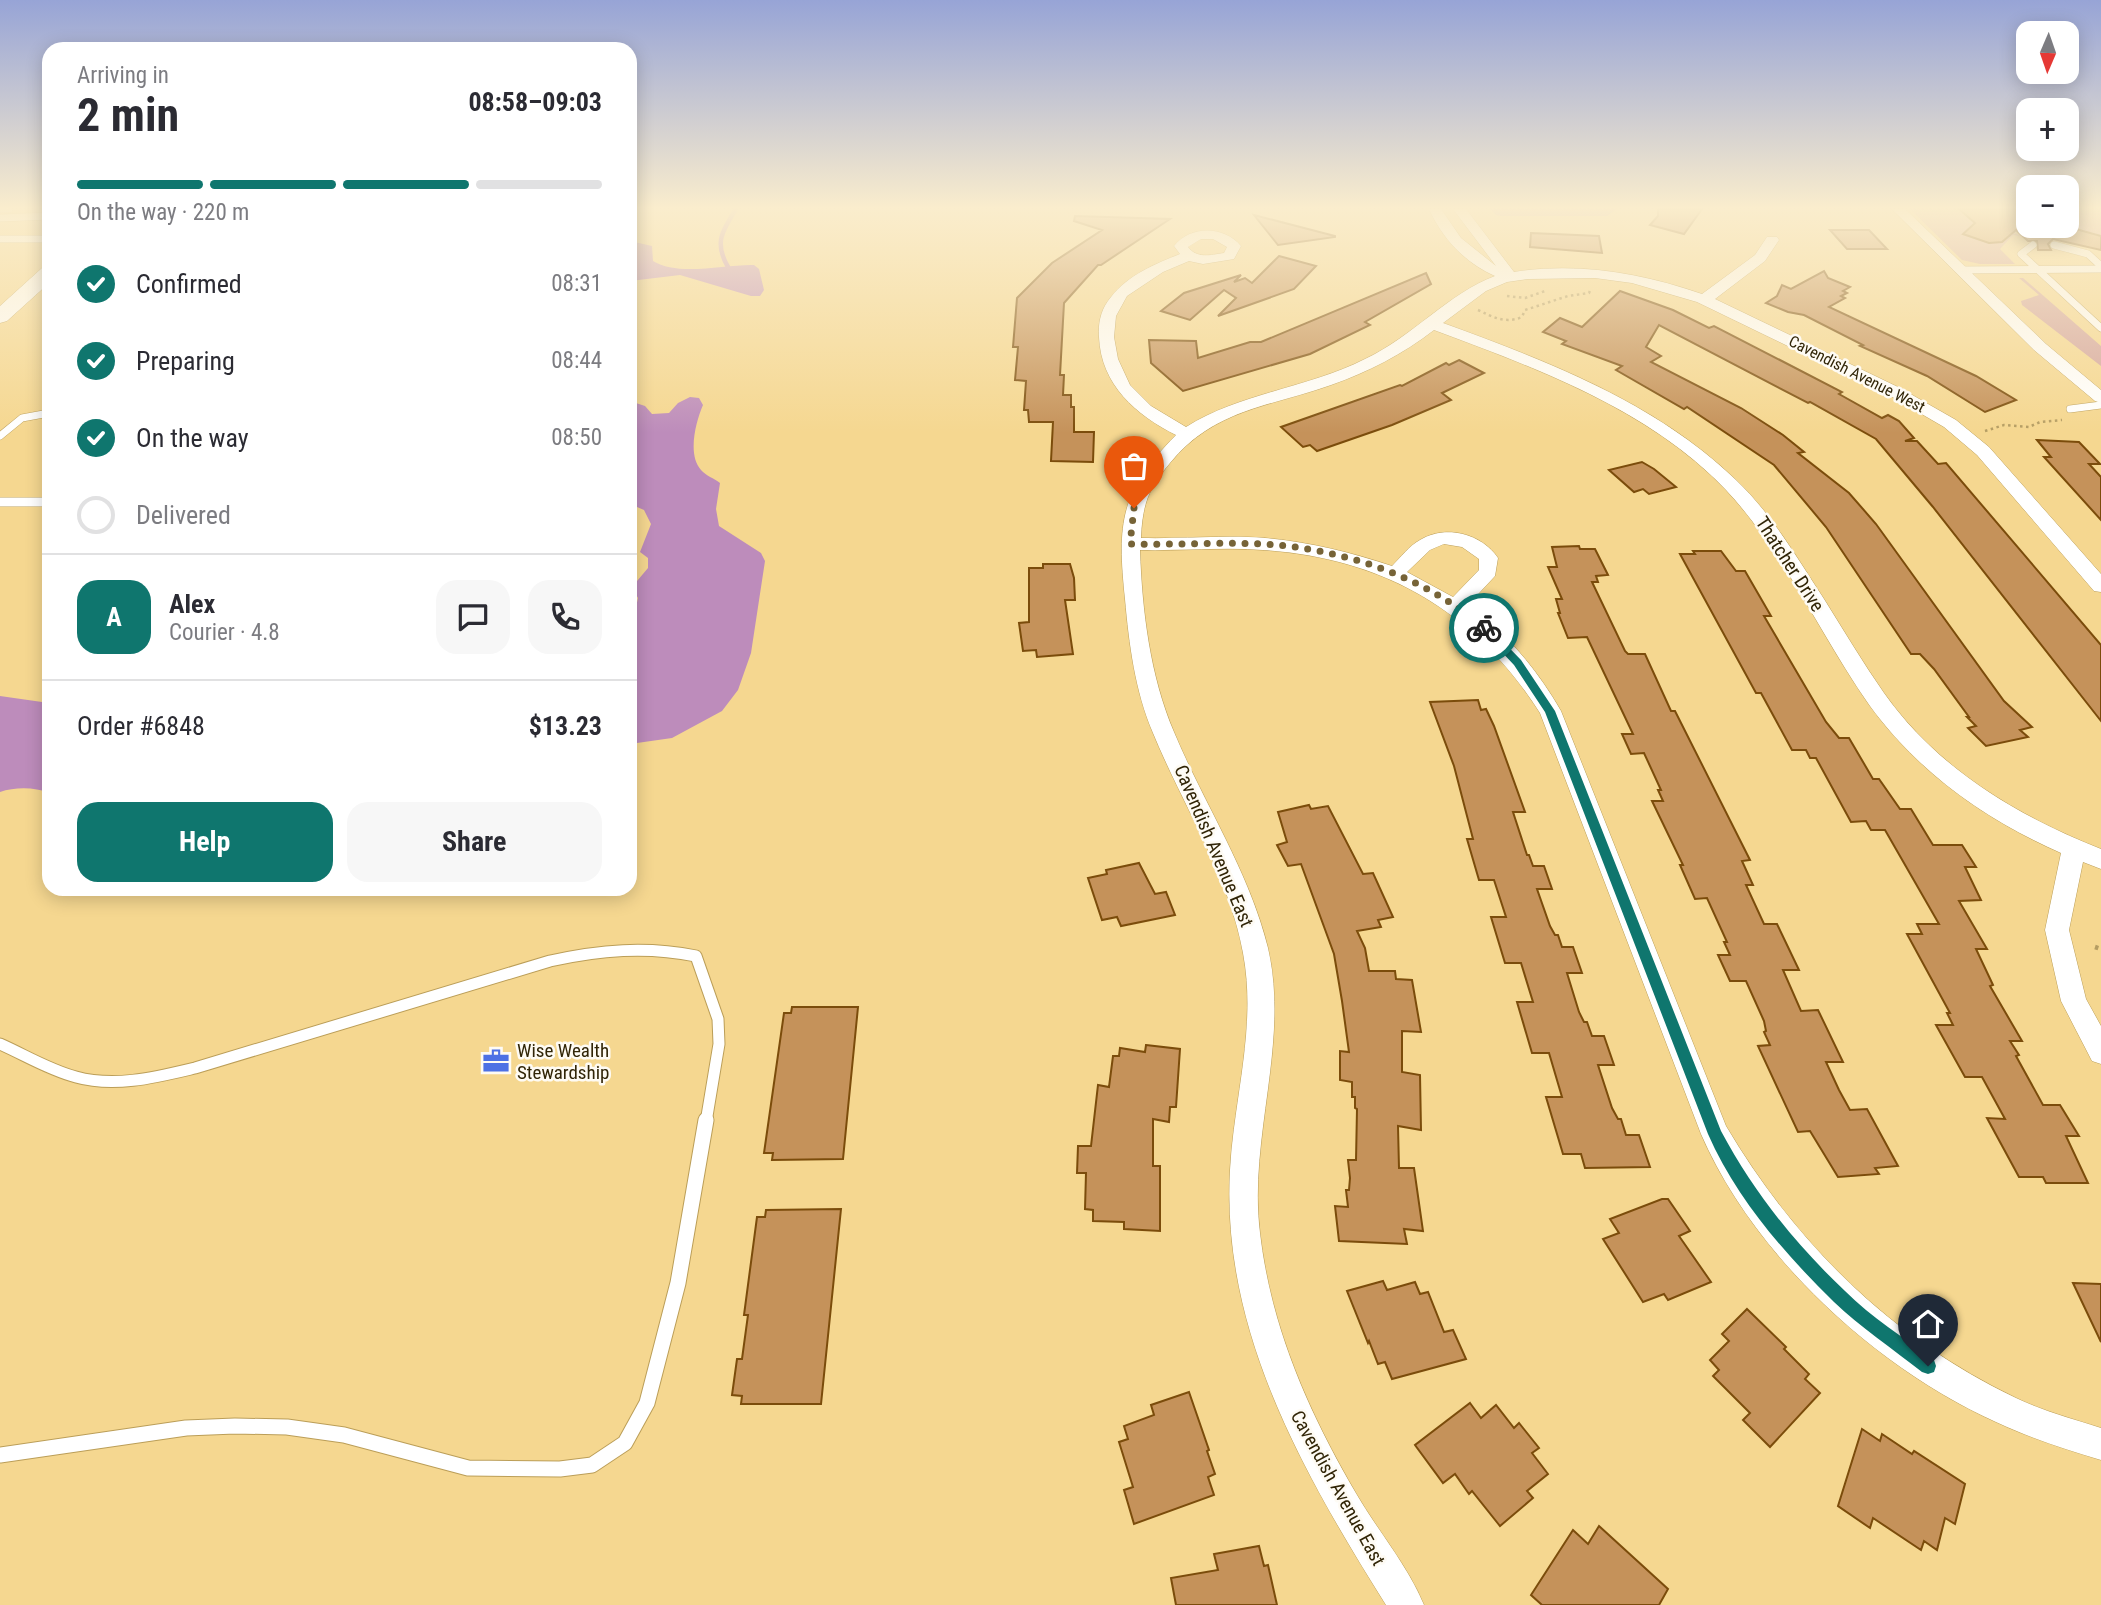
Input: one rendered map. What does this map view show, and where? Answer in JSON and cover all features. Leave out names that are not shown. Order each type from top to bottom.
[{"type":"main road","points":[[1,315],[36,284]]},
{"type":"street","points":[[1135,284],[1115,301],[1108,314],[1108,356],[1113,373],[1137,404],[1187,434]]},
{"type":"street","name":"Cavendish Avenue East","points":[[1406,1605],[1323,1469],[1286,1394],[1263,1324],[1249,1270],[1243,1219],[1244,1171],[1263,1023],[1261,978],[1241,900],[1161,727],[1146,678],[1138,640],[1130,544],[1134,508],[1142,484],[1187,434],[1236,410],[1325,383],[1378,361],[1433,324],[1459,299],[1491,284]]},
{"type":"street","name":"Cavendish Avenue West","points":[[1660,284],[1706,298],[1898,393],[1930,410],[1968,436],[2101,586]]},
{"type":"street","points":[[1706,298],[1725,284]]},
{"type":"street","points":[[1974,284],[2059,365],[2101,398]]},
{"type":"street","name":"Thatcher Drive","points":[[1433,324],[1557,371],[1628,410],[1699,455],[1744,496],[1763,520],[1877,699],[1896,726],[1920,751],[1945,774],[2028,828],[2101,859]]},
{"type":"street","points":[[1395,574],[1426,543],[1435,539],[1457,539],[1478,547],[1489,558],[1488,572],[1456,606]]},
{"type":"street","points":[[1130,544],[1277,545],[1342,557],[1395,574],[1456,606],[1501,643],[1532,681],[1550,711],[1715,1134],[1735,1173],[1765,1215],[1840,1298],[1928,1366],[2007,1410],[2101,1444]]},
{"type":"street","points":[[2074,849],[2057,930],[2074,1001],[2101,1052]]},
{"type":"lane","points":[[2052,284],[2101,328]]},
{"type":"lane","points":[[2070,409],[2101,405]]},
{"type":"lane","points":[[0,436],[17,419],[28,413],[42,413]]},
{"type":"lane","points":[[0,502],[42,502]]},
{"type":"lane","points":[[0,1044],[61,1073],[82,1079],[120,1082],[149,1079],[195,1068],[550,961],[591,951],[641,947],[696,956],[718,1019],[719,1044],[678,1283],[660,1349],[656,1375],[647,1403],[625,1443],[592,1465],[560,1469],[468,1468],[344,1435],[287,1427],[235,1426],[186,1427],[0,1455]]},
{"type":"path","points":[[1474,308],[1495,319],[1512,321],[1522,317],[1525,310],[1589,293],[1591,284]]},
{"type":"path","points":[[1499,294],[1519,299],[1535,296],[1545,291],[1546,285]]},
{"type":"path","points":[[1535,296],[1544,304]]},
{"type":"path","points":[[1968,436],[2004,425],[2029,427],[2051,420],[2072,420]]},
{"type":"shaded area","points":[[710,284],[763,284],[764,290],[760,296],[751,296]]},
{"type":"shaded area","points":[[2026,284],[2030,284],[2101,346],[2101,366],[2022,305],[2021,301],[2039,295]]},
{"type":"shaded area","points":[[690,397],[699,398],[703,405],[696,429],[694,456],[701,470],[720,483],[716,509],[719,526],[761,553],[765,561],[751,653],[738,690],[722,711],[672,738],[637,743],[637,581],[648,568],[648,558],[640,552],[651,524],[644,510],[637,507],[637,403],[645,406],[652,414],[669,413],[678,403]]},
{"type":"shaded area","points":[[0,696],[42,702],[42,791],[25,788],[0,792]]},
{"type":"building","points":[[1031,284],[1081,284],[1064,303],[1060,375],[1064,375],[1063,395],[1071,395],[1071,407],[1074,407],[1074,432],[1094,432],[1093,462],[1051,461],[1053,422],[1029,422],[1028,410],[1024,410],[1026,381],[1015,380],[1018,347],[1013,347],[1017,298]]},
{"type":"building","points":[[1213,284],[1299,284],[1294,289],[1218,316],[1236,298],[1224,290],[1190,320],[1161,311],[1184,293]]},
{"type":"building","points":[[1400,284],[1431,284],[1365,322],[1370,325],[1310,354],[1183,391],[1151,363],[1149,340],[1196,341],[1198,358],[1250,342],[1261,342]]},
{"type":"building","points":[[1800,284],[1842,284],[1850,287],[1843,291],[1847,293],[1841,296],[1845,298],[1829,307],[1976,376],[2016,400],[1985,412],[1927,376],[1860,346],[1863,345],[1804,315],[1766,303],[1777,296],[1782,285],[1791,289]]},
{"type":"building","points":[[1620,291],[1673,310],[1709,328],[1714,326],[1842,392],[1839,394],[1882,418],[1888,415],[1899,421],[1914,438],[1905,441],[1917,441],[1938,464],[1946,463],[2101,645],[2101,721],[1933,507],[1876,439],[1659,325],[1646,347],[1661,356],[1651,362],[1741,408],[1783,435],[1804,452],[1798,453],[1849,493],[1876,524],[2004,701],[2032,727],[2020,730],[2028,737],[1986,746],[1968,728],[1976,726],[1934,669],[1920,654],[1911,654],[1826,527],[1774,465],[1687,407],[1684,409],[1616,370],[1622,366],[1562,344],[1566,341],[1543,332],[1560,318],[1582,327]]},
{"type":"building","points":[[1459,360],[1484,373],[1442,393],[1451,400],[1392,425],[1317,451],[1310,445],[1303,447],[1281,427],[1402,386],[1446,363],[1449,365]]},
{"type":"building","points":[[2037,440],[2079,442],[2100,464],[2089,464],[2101,477],[2101,520],[2044,457],[2051,457]]},
{"type":"building","points":[[1642,462],[1676,487],[1649,494],[1643,489],[1634,492],[1609,470]]},
{"type":"building","points":[[1579,546],[1580,549],[1595,549],[1608,575],[1596,576],[1598,582],[1592,582],[1625,651],[1628,654],[1645,654],[1671,711],[1675,711],[1750,860],[1742,861],[1753,885],[1746,885],[1764,924],[1777,924],[1799,970],[1783,970],[1801,1011],[1818,1010],[1843,1062],[1826,1062],[1839,1090],[1850,1110],[1867,1109],[1898,1166],[1875,1168],[1879,1174],[1838,1177],[1810,1131],[1798,1132],[1758,1046],[1770,1045],[1764,1032],[1764,1021],[1746,981],[1730,981],[1718,955],[1730,955],[1724,942],[1727,942],[1707,898],[1695,899],[1680,865],[1683,865],[1652,801],[1663,801],[1658,790],[1661,790],[1644,753],[1631,754],[1622,734],[1633,734],[1587,637],[1568,638],[1558,613],[1556,599],[1562,599],[1548,567],[1557,567],[1552,547]]},
{"type":"building","points":[[1693,551],[1721,551],[1736,571],[1745,571],[1771,616],[1764,616],[1826,722],[1839,738],[1849,738],[1873,779],[1879,779],[1900,809],[1911,809],[1933,845],[1962,845],[1976,867],[1965,867],[1981,900],[1959,901],[1987,949],[1976,949],[1993,985],[1990,986],[2022,1041],[2010,1041],[2019,1055],[2016,1056],[2043,1105],[2060,1105],[2079,1136],[2066,1136],[2088,1183],[2046,1183],[2043,1177],[2019,1177],[1987,1118],[2005,1119],[1982,1077],[1965,1077],[1936,1025],[1953,1025],[1947,1013],[1950,1013],[1907,934],[1922,934],[1917,924],[1939,924],[1885,830],[1871,830],[1866,821],[1851,822],[1816,758],[1810,758],[1806,750],[1792,750],[1761,693],[1756,693],[1680,554],[1695,554]]},
{"type":"building","points":[[1043,564],[1070,564],[1075,600],[1065,600],[1073,654],[1037,657],[1036,650],[1023,651],[1019,623],[1029,622],[1029,568],[1043,568]]},
{"type":"building","points":[[1478,700],[1481,710],[1486,709],[1494,726],[1525,812],[1513,812],[1527,855],[1533,866],[1544,866],[1552,889],[1537,889],[1550,926],[1555,935],[1558,935],[1562,947],[1573,947],[1582,973],[1567,973],[1579,1012],[1584,1022],[1587,1022],[1592,1036],[1604,1036],[1614,1065],[1598,1065],[1612,1108],[1618,1119],[1621,1119],[1626,1135],[1639,1135],[1650,1167],[1585,1168],[1581,1154],[1563,1154],[1546,1097],[1562,1097],[1549,1053],[1532,1053],[1517,1002],[1533,1002],[1521,963],[1505,963],[1491,917],[1506,917],[1494,880],[1479,880],[1467,839],[1473,839],[1454,766],[1430,702]]},
{"type":"building","points":[[1309,805],[1311,809],[1328,806],[1363,874],[1373,873],[1393,917],[1378,920],[1381,927],[1357,931],[1365,948],[1369,971],[1395,971],[1396,979],[1412,980],[1421,1032],[1402,1031],[1402,1072],[1420,1075],[1421,1130],[1398,1126],[1399,1168],[1414,1168],[1423,1231],[1404,1229],[1407,1244],[1339,1241],[1335,1206],[1348,1207],[1348,1160],[1356,1160],[1357,1109],[1355,1097],[1352,1097],[1352,1082],[1340,1080],[1340,1051],[1349,1052],[1342,1001],[1334,954],[1301,864],[1288,866],[1277,845],[1287,842],[1278,812]]},
{"type":"building","points":[[1139,863],[1155,894],[1166,892],[1175,915],[1121,926],[1117,917],[1102,920],[1088,878],[1107,874],[1106,870]]},
{"type":"building","points":[[792,1007],[858,1007],[843,1159],[772,1160],[773,1153],[764,1153],[784,1013],[791,1013]]},
{"type":"building","points":[[1146,1045],[1180,1049],[1176,1107],[1170,1107],[1169,1122],[1153,1119],[1153,1166],[1160,1166],[1160,1231],[1124,1229],[1124,1222],[1093,1221],[1093,1210],[1085,1209],[1086,1173],[1077,1173],[1078,1146],[1091,1146],[1098,1085],[1109,1087],[1113,1056],[1119,1056],[1120,1048],[1145,1052]]},
{"type":"building","points":[[1668,1199],[1690,1231],[1679,1236],[1711,1282],[1668,1300],[1664,1294],[1643,1302],[1603,1239],[1619,1233],[1610,1219]]},
{"type":"building","points":[[841,1209],[821,1404],[741,1404],[742,1396],[732,1395],[737,1359],[742,1359],[748,1315],[744,1315],[757,1217],[765,1217],[766,1210]]},
{"type":"building","points":[[1383,1281],[1387,1290],[1415,1282],[1420,1294],[1428,1292],[1444,1332],[1453,1330],[1466,1359],[1392,1379],[1385,1362],[1378,1364],[1347,1291]]},
{"type":"building","points":[[2073,1283],[2101,1284],[2101,1342]]},
{"type":"building","points":[[1747,1309],[1786,1347],[1784,1349],[1809,1374],[1805,1379],[1820,1393],[1770,1447],[1743,1420],[1750,1413],[1713,1376],[1719,1370],[1710,1360],[1729,1341],[1722,1334]]},
{"type":"building","points":[[1189,1392],[1215,1474],[1208,1477],[1214,1495],[1134,1524],[1124,1490],[1133,1487],[1119,1442],[1128,1439],[1124,1426],[1154,1415],[1151,1405]]},
{"type":"building","points":[[1470,1403],[1481,1418],[1496,1405],[1514,1428],[1519,1423],[1539,1448],[1532,1453],[1548,1474],[1527,1491],[1533,1498],[1500,1526],[1472,1491],[1469,1494],[1455,1474],[1443,1483],[1415,1445]]},
{"type":"building","points":[[1862,1429],[1880,1441],[1882,1434],[1912,1454],[1914,1451],[1965,1484],[1955,1524],[1945,1518],[1937,1550],[1924,1541],[1921,1550],[1873,1518],[1870,1528],[1838,1506]]},
{"type":"building","points":[[1599,1526],[1668,1589],[1659,1605],[1542,1605],[1531,1595],[1573,1530],[1588,1544]]},
{"type":"building","points":[[1259,1546],[1264,1566],[1268,1565],[1277,1605],[1176,1605],[1171,1578],[1218,1570],[1214,1554]]},
{"type":"way so far","points":[[1134,508],[1130,544],[1263,544],[1308,549],[1342,557],[1395,574],[1426,589],[1456,606],[1484,628]]},
{"type":"place","name":"Wise Wealth Stewardship","points":[[496,1061]]},
{"type":"route","points":[[1484,628],[1518,662],[1550,711],[1715,1134],[1735,1173],[1765,1215],[1840,1298],[1928,1366]]}]
